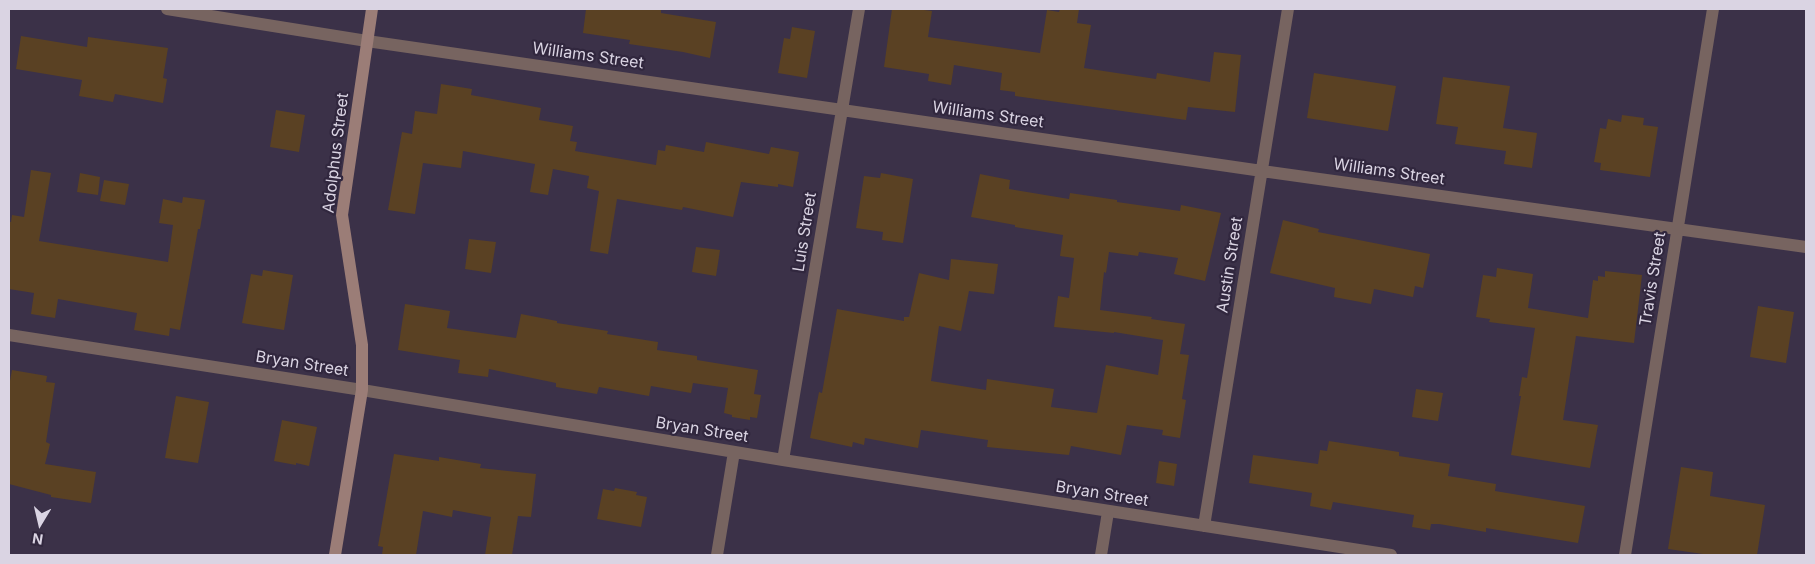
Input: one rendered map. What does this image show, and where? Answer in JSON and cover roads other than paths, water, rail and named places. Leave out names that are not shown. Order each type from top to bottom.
[{"type":"street","name":"Williams Street","points":[[167,9],[367,41],[841,110],[1806,247]]},
{"type":"street","name":"Adolphus Street","points":[[334,555],[362,390],[362,345],[342,215],[372,9]]},
{"type":"street","name":"Luis Street","points":[[783,460],[859,9]]},
{"type":"street","name":"Austin Street","points":[[1204,526],[1288,9]]},
{"type":"street","name":"Travis Street","points":[[1625,555],[1714,9]]},
{"type":"street","name":"Bryan Street","points":[[9,336],[362,390],[783,460],[1391,555]]},
{"type":"street","points":[[717,555],[734,452]]},
{"type":"street","points":[[1101,555],[1108,512]]}]
